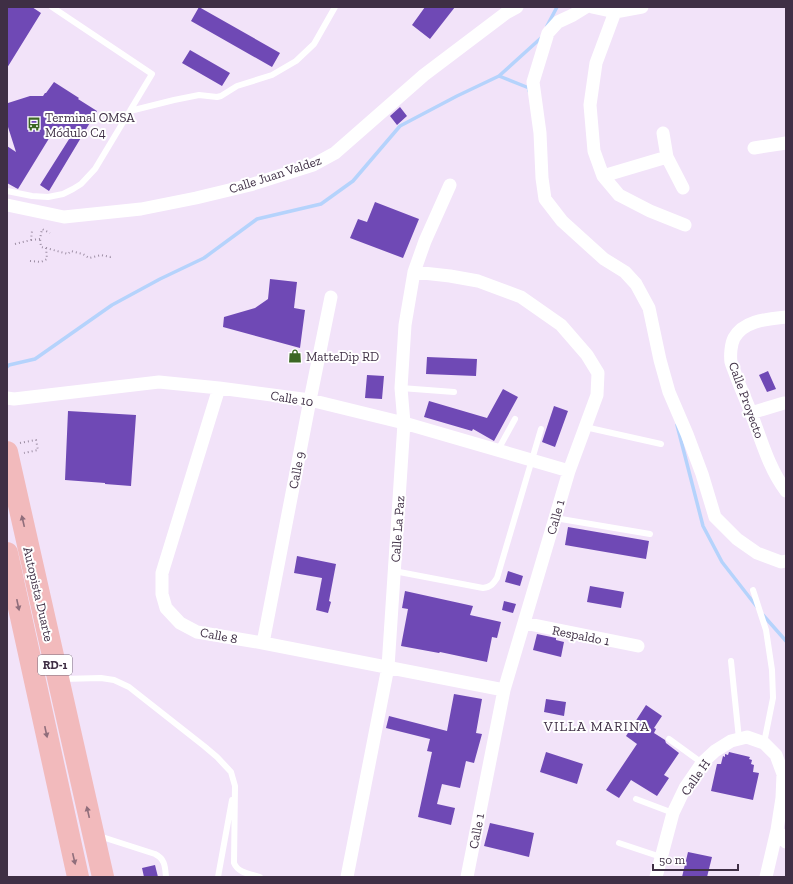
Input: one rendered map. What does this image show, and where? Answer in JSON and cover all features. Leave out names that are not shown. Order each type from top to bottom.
[{"type":"highway","name":"Autopista Duarte","points":[[7,452],[103,877]]},
{"type":"highway","name":"Autopista Duarte","points":[[7,553],[78,877]]},
{"type":"street","name":"Calle Juan Valdez","points":[[7,205],[64,217],[141,209],[250,185],[313,165],[335,153],[424,75],[506,13],[517,7]]},
{"type":"street","points":[[586,7],[558,22],[548,33],[533,82],[540,133],[542,178],[545,199],[562,221],[604,259],[625,272],[636,284],[649,308],[660,360],[669,392],[702,474],[715,517],[737,539],[758,553],[781,562],[786,561]]},
{"type":"street","points":[[592,7],[615,12],[642,7]]},
{"type":"street","points":[[615,12],[596,63],[590,105],[594,151],[603,176],[619,195],[650,211],[685,225]]},
{"type":"street","points":[[663,133],[668,157],[683,188]]},
{"type":"street","points":[[754,148],[786,143]]},
{"type":"street","points":[[603,176],[668,157]]},
{"type":"street","name":"Calle La Paz","points":[[347,877],[388,667],[404,423],[402,388],[405,325],[414,272],[425,241],[450,185]]},
{"type":"street","name":"Calle 1","points":[[414,272],[478,281],[521,297],[561,325],[587,355],[598,373],[597,395],[569,471],[504,690],[467,877]]},
{"type":"street","name":"Calle 9","points":[[263,643],[331,297]]},
{"type":"street","name":"Calle Proyecto","points":[[786,317],[754,322],[738,331],[731,346],[731,361],[772,468],[779,482],[786,491]]},
{"type":"street","name":"Calle 10","points":[[7,398],[14,399],[159,382],[219,388],[310,400],[404,423],[569,471]]},
{"type":"street","name":"Calle 8","points":[[219,388],[162,573],[162,594],[166,608],[180,623],[197,632],[263,643],[504,690]]},
{"type":"street","points":[[751,413],[784,403]]},
{"type":"street","name":"Respaldo 1","points":[[524,623],[638,646]]},
{"type":"street","name":"Calle H","points":[[656,877],[673,813],[685,788],[702,763],[715,751],[731,741],[748,737],[764,743]]},
{"type":"street","points":[[764,743],[776,755],[785,774],[777,830],[766,877]]},
{"type":"street","points":[[777,830],[786,842]]},
{"type":"lane","points":[[7,191],[32,196],[48,197],[63,194],[81,184],[94,169],[152,74],[52,7]]},
{"type":"lane","points":[[130,111],[199,95],[221,96],[237,86],[272,75],[296,61],[314,44],[336,7]]},
{"type":"lane","points":[[402,388],[454,392]]},
{"type":"lane","points":[[498,450],[516,419]]},
{"type":"lane","points":[[584,427],[661,444]]},
{"type":"lane","points":[[394,571],[484,588],[493,584],[497,578],[541,430]]},
{"type":"lane","points":[[555,518],[650,534]]},
{"type":"lane","points":[[752,590],[766,630],[772,670],[773,698],[764,743]]},
{"type":"lane","points":[[732,661],[740,739]]},
{"type":"lane","points":[[58,679],[101,678],[114,680],[129,687],[218,757],[231,772],[235,786],[234,863],[239,870],[260,877]]},
{"type":"lane","points":[[668,739],[702,763]]},
{"type":"lane","points":[[218,877],[235,786]]},
{"type":"lane","points":[[636,799],[673,813]]},
{"type":"lane","points":[[93,834],[160,856],[164,862],[166,877]]},
{"type":"lane","points":[[619,843],[661,857]]},
{"type":"path","points":[[50,233],[42,229],[40,239],[42,247],[68,254],[71,251],[84,254],[89,258],[101,255],[110,257],[113,256]]},
{"type":"path","points":[[31,240],[32,231]]},
{"type":"path","points":[[15,244],[40,239]]},
{"type":"path","points":[[30,261],[41,262],[47,259],[46,248]]},
{"type":"path","points":[[36,440],[38,450]]},
{"type":"building","points":[[7,7],[32,7],[41,13],[7,68]]},
{"type":"building","points":[[199,7],[280,53],[272,67],[191,21]]},
{"type":"building","points":[[425,7],[455,7],[430,39],[412,25]]},
{"type":"building","points":[[190,50],[230,73],[222,86],[182,63]]},
{"type":"building","points":[[54,82],[97,111],[49,191],[40,185],[71,136],[56,127],[18,189],[7,183],[7,146],[16,152],[8,127],[8,103],[30,96],[43,96]]},
{"type":"building","points":[[400,107],[407,116],[397,125],[390,116]]},
{"type":"building","points":[[375,202],[419,219],[403,258],[350,238],[358,219],[367,222]]},
{"type":"building","points":[[270,279],[297,282],[294,308],[305,310],[300,348],[223,327],[224,317],[255,308],[268,299]]},
{"type":"building","points":[[427,357],[477,359],[476,376],[426,374]]},
{"type":"building","points":[[768,371],[776,389],[767,392],[759,375]]},
{"type":"building","points":[[367,375],[384,376],[382,399],[365,398]]},
{"type":"building","points":[[503,389],[518,397],[494,441],[473,429],[472,431],[424,417],[429,401],[487,418]]},
{"type":"building","points":[[554,406],[568,411],[555,447],[542,442]]},
{"type":"building","points":[[68,411],[136,415],[131,486],[65,480]]},
{"type":"building","points":[[568,527],[649,541],[646,559],[565,545]]},
{"type":"building","points":[[297,556],[336,564],[328,613],[316,610],[322,578],[294,573]]},
{"type":"building","points":[[508,571],[523,576],[520,586],[505,582]]},
{"type":"building","points":[[590,586],[624,592],[621,608],[587,602]]},
{"type":"building","points":[[405,591],[473,606],[470,615],[501,622],[497,638],[492,637],[487,662],[440,652],[401,646],[408,609],[402,608]]},
{"type":"building","points":[[504,601],[516,604],[513,613],[502,610]]},
{"type":"building","points":[[537,634],[556,638],[556,640],[564,642],[561,657],[533,650]]},
{"type":"building","points":[[454,694],[482,699],[476,733],[482,734],[474,763],[466,761],[460,788],[442,784],[437,804],[455,808],[451,825],[418,817],[432,752],[427,751],[430,739],[386,728],[389,716],[447,731]]},
{"type":"building","points":[[546,699],[566,702],[564,716],[544,712]]},
{"type":"building","points":[[646,705],[662,716],[654,728],[656,729],[654,733],[665,740],[666,743],[679,753],[664,775],[669,778],[657,796],[631,780],[619,798],[606,790],[637,744],[626,736]]},
{"type":"building","points":[[546,752],[583,764],[577,784],[540,772]]},
{"type":"building","points":[[729,752],[750,757],[749,759],[752,760],[751,764],[754,765],[753,772],[759,773],[753,800],[711,791],[717,764],[721,764],[723,756],[725,757],[725,754],[728,755]]},
{"type":"building","points":[[490,823],[534,833],[529,857],[484,846]]},
{"type":"building","points":[[688,852],[712,857],[707,877],[682,877]]},
{"type":"building","points":[[155,865],[158,877],[144,877],[142,868]]},
{"type":"waterway","points":[[547,26],[557,7]]},
{"type":"waterway","points":[[7,367],[9,365],[35,359],[112,305],[160,279],[204,258],[257,219],[321,204],[353,181],[400,126],[499,76],[541,38]]},
{"type":"waterway","points":[[499,76],[529,88],[529,91]]},
{"type":"waterway","points":[[677,425],[703,526],[722,562],[757,607]]},
{"type":"waterway","points":[[763,615],[786,641]]},
{"type":"place","name":"Terminal OMSA Módulo C4","points":[[34,124]]},
{"type":"place","name":"MatteDip RD","points":[[295,356]]},
{"type":"district","name":"VILLA MARINA","points":[[597,726]]}]
